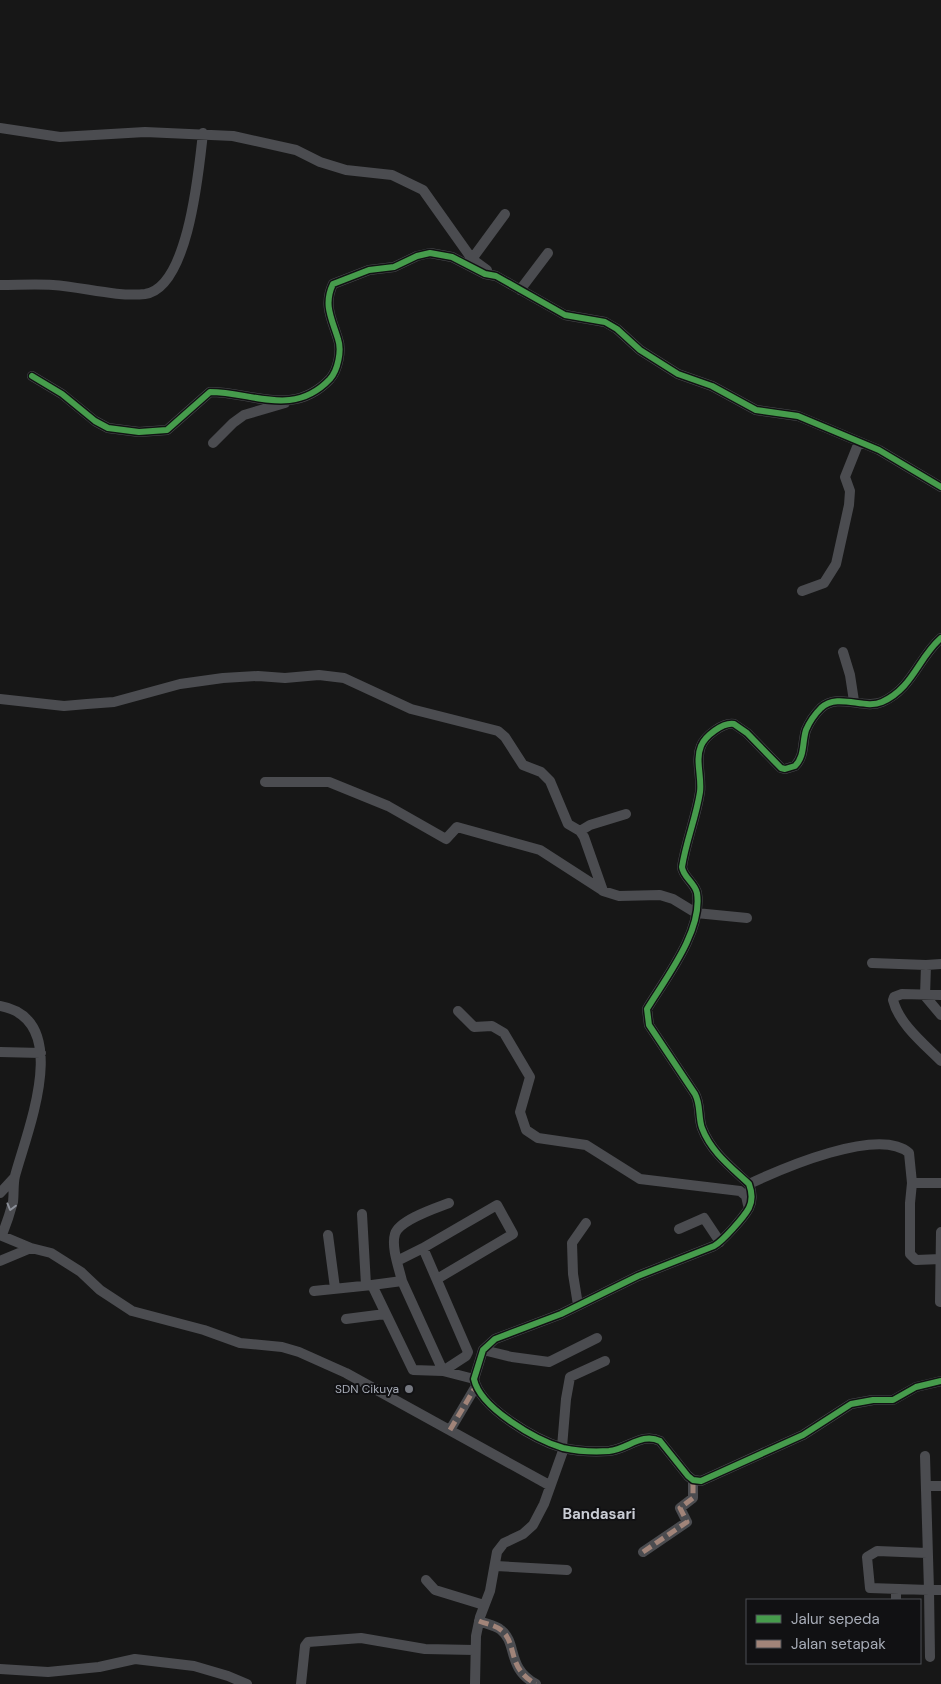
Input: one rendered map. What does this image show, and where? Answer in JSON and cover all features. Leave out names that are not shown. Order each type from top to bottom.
[{"type":"street","points":[[0,128],[60,137],[145,132],[203,133],[233,136],[296,150],[320,162],[346,170],[384,173],[401,178],[428,195],[472,258],[496,276],[520,290],[565,315],[605,322],[661,365],[712,386],[756,410],[798,416],[890,454],[941,487]]},
{"type":"street","points":[[0,285],[52,285],[130,294],[146,294],[157,289],[173,272],[194,204],[203,133]]},
{"type":"street","points":[[472,258],[505,214]]},
{"type":"street","points":[[213,443],[233,422],[244,415],[293,400],[322,385],[336,371],[339,343],[327,303],[328,294],[333,284],[369,270],[394,268],[416,256],[430,253],[452,257],[485,274],[496,276]]},
{"type":"street","points":[[520,290],[548,254]]},
{"type":"street","points":[[32,376],[62,394],[95,421],[108,428],[139,432],[167,430],[210,392],[263,400],[293,400]]},
{"type":"street","points":[[802,591],[824,583],[836,564],[849,505],[850,490],[845,477],[859,442]]},
{"type":"street","points":[[450,1430],[475,1382],[483,1350],[490,1341],[507,1332],[561,1314],[638,1276],[720,1242],[749,1209],[752,1192],[749,1184],[711,1147],[702,1128],[699,1102],[695,1094],[648,1025],[646,1017],[646,1009],[684,947],[696,914],[696,892],[682,867],[696,814],[700,786],[699,755],[704,740],[724,726],[734,724],[748,733],[781,768],[791,768],[799,762],[806,730],[822,707],[832,702],[880,703],[912,679],[931,647],[941,638]]},
{"type":"street","points":[[843,652],[850,675],[854,701]]},
{"type":"street","points":[[0,699],[64,706],[114,702],[180,684],[223,678],[258,676],[285,678],[319,675],[341,677],[411,710],[498,731],[505,737],[523,766],[541,772],[550,781],[568,824],[580,832],[603,891]]},
{"type":"street","points":[[265,782],[329,782],[388,806],[446,839],[457,828],[536,849],[603,891],[619,896],[660,895],[673,899],[696,914],[747,918]]},
{"type":"street","points":[[580,832],[590,825],[626,814]]},
{"type":"street","points":[[872,963],[941,964]]},
{"type":"street","points":[[926,965],[925,996],[941,1015]]},
{"type":"street","points":[[941,995],[898,995],[893,1000],[900,1015],[914,1035],[941,1061]]},
{"type":"street","points":[[0,1006],[18,1012],[33,1026],[40,1042],[41,1053],[35,1101],[27,1142],[14,1178],[13,1202],[1,1235],[31,1248],[51,1253],[70,1264],[100,1290],[132,1311],[204,1330],[235,1342],[282,1347],[346,1373],[549,1485]]},
{"type":"street","points":[[458,1011],[474,1027],[492,1026],[508,1038],[530,1077],[520,1112],[526,1130],[538,1138],[586,1145],[640,1179],[740,1191],[746,1196],[749,1209]]},
{"type":"street","points":[[0,1052],[41,1053]]},
{"type":"street","points":[[749,1184],[793,1164],[825,1153],[891,1144],[904,1148],[909,1152],[912,1183],[910,1254],[916,1260],[941,1260]]},
{"type":"street","points":[[0,1193],[14,1178]]},
{"type":"street","points":[[912,1183],[941,1183]]},
{"type":"street","points":[[444,1371],[402,1281],[397,1261],[395,1235],[409,1221],[449,1203]]},
{"type":"street","points":[[397,1261],[498,1205],[513,1234],[437,1278]]},
{"type":"street","points":[[362,1214],[369,1285],[413,1370],[444,1371],[475,1382],[515,1426],[563,1448],[613,1450],[645,1438],[654,1438],[660,1441],[693,1480],[693,1498],[680,1508],[687,1520],[686,1524],[643,1552]]},
{"type":"street","points":[[679,1229],[706,1218],[720,1242]]},
{"type":"street","points":[[578,1305],[573,1274],[572,1243],[586,1224]]},
{"type":"street","points":[[940,1302],[941,1232]]},
{"type":"street","points":[[328,1235],[335,1288]]},
{"type":"street","points":[[0,1261],[31,1248]]},
{"type":"street","points":[[423,1248],[468,1352],[466,1356],[444,1371]]},
{"type":"street","points":[[314,1291],[402,1281]]},
{"type":"street","points":[[346,1319],[385,1314]]},
{"type":"street","points":[[483,1350],[512,1357],[549,1362],[597,1338]]},
{"type":"street","points":[[475,1684],[474,1650],[479,1622],[496,1566],[498,1552],[502,1545],[523,1534],[533,1525],[544,1504],[563,1448],[570,1377],[606,1361]]},
{"type":"street","points":[[693,1480],[701,1481],[768,1452],[803,1435],[851,1404],[868,1400],[893,1400],[916,1387],[941,1381]]},
{"type":"street","points":[[925,1456],[930,1657]]},
{"type":"street","points":[[926,1486],[941,1486]]},
{"type":"street","points":[[927,1553],[886,1551],[869,1554],[870,1588],[941,1590]]},
{"type":"street","points":[[496,1566],[567,1570]]},
{"type":"street","points":[[426,1580],[435,1590],[484,1605]]},
{"type":"street","points":[[896,1589],[896,1599]]},
{"type":"street","points":[[479,1622],[498,1628],[504,1633],[521,1675],[536,1684]]},
{"type":"street","points":[[300,1684],[305,1646],[308,1642],[361,1638],[425,1649],[474,1650]]},
{"type":"street","points":[[0,1669],[48,1672],[99,1668],[135,1659],[214,1671],[247,1684]]},
{"type":"marked path","points":[[450,1430],[476,1386]]},
{"type":"marked path","points":[[643,1552],[687,1522],[680,1508],[693,1498],[693,1480]]},
{"type":"marked path","points":[[479,1621],[496,1627],[506,1635],[520,1671],[536,1684]]},
{"type":"cycle path","points":[[32,376],[62,394],[95,421],[108,428],[139,432],[167,430],[210,392],[272,400],[302,397],[316,391],[330,379],[337,365],[339,344],[329,305],[333,284],[369,270],[394,267],[417,256],[430,253],[452,257],[485,274],[496,276],[565,315],[605,322],[617,329],[640,350],[678,374],[712,386],[756,410],[798,416],[879,450],[941,487]]},
{"type":"cycle path","points":[[941,638],[926,654],[901,689],[882,702],[867,704],[835,701],[821,708],[806,730],[802,754],[795,766],[785,769],[781,768],[747,733],[734,724],[720,727],[703,742],[699,751],[700,792],[682,867],[684,874],[697,893],[694,923],[681,954],[647,1009],[649,1025],[695,1094],[702,1128],[706,1137],[722,1159],[749,1184],[752,1196],[750,1205],[733,1228],[714,1246],[638,1276],[561,1314],[495,1339],[483,1350],[474,1379],[478,1390],[498,1411],[525,1430],[552,1444],[574,1450],[609,1451],[647,1438],[653,1439],[660,1441],[688,1476],[693,1480],[701,1481],[803,1435],[851,1404],[873,1400],[893,1400],[916,1387],[941,1381]]},
{"type":"place","name":"SDN Cikuya","points":[[409,1389]]},
{"type":"district","name":"Bandasari","points":[[599,1514]]}]
